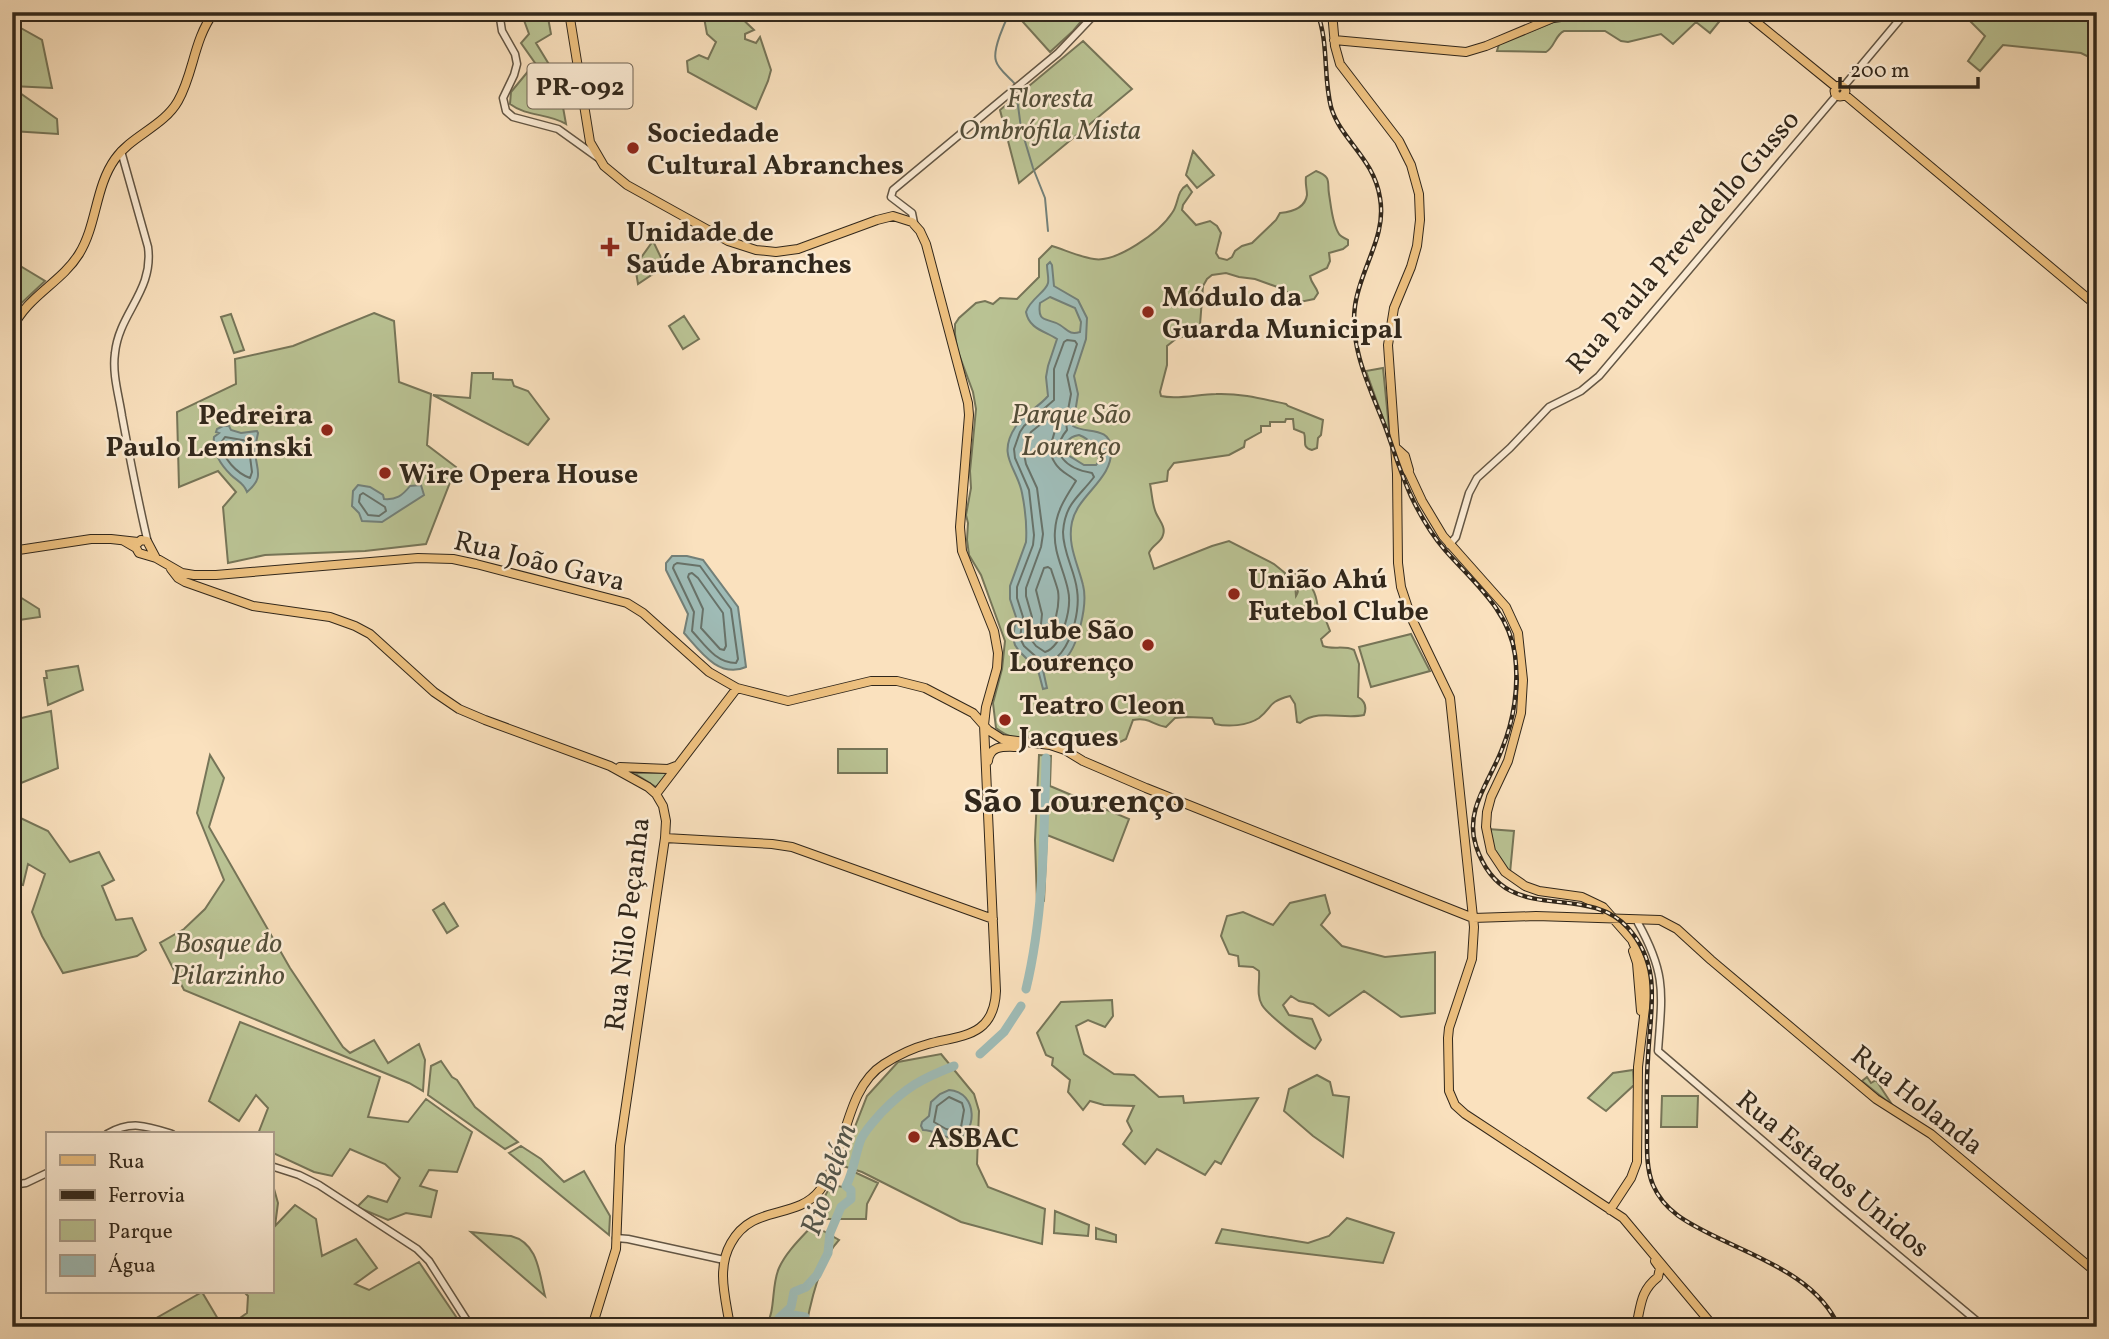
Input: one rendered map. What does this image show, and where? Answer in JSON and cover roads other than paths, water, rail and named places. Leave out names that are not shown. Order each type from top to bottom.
[{"type":"main road","points":[[12,329],[28,304],[66,271],[79,253],[88,234],[106,176],[121,151],[168,113],[177,102],[199,37],[214,12]]},
{"type":"main road","name":"PR-092","points":[[569,12],[587,129],[590,142],[599,158]]},
{"type":"main road","points":[[1332,12],[1334,40],[1344,71],[1404,150],[1419,194],[1418,246],[1394,308],[1389,336],[1389,367],[1397,474],[1400,580],[1411,617],[1450,698],[1473,918],[1472,959],[1449,1028],[1449,1091],[1458,1108],[1623,1218],[1714,1327]]},
{"type":"main road","points":[[1334,40],[1461,52],[1480,48],[1553,18],[1600,12]]},
{"type":"main road","points":[[1744,12],[2097,306]]},
{"type":"main road","points":[[599,158],[611,173],[627,185],[720,237],[756,250],[776,252],[798,249],[888,217],[904,218],[914,223],[926,244],[968,403],[961,543],[994,631],[998,653],[984,725],[996,991],[993,1008],[988,1019],[968,1035],[906,1052],[872,1073],[861,1088],[830,1171],[818,1193],[799,1207],[766,1214],[749,1223],[732,1241],[724,1261],[723,1280],[730,1327]]},
{"type":"main road","points":[[1395,452],[1405,456],[1408,471],[1428,513],[1449,545],[1506,607],[1518,632],[1522,664],[1522,701],[1506,768],[1491,797],[1487,812],[1488,839],[1495,859],[1505,872],[1525,886],[1539,891],[1591,899],[1603,907],[1618,921],[1637,949],[1644,968],[1647,991],[1637,1089],[1637,1161],[1634,1172],[1610,1210]]},
{"type":"main road","points":[[1397,474],[1402,469],[1408,471]]},
{"type":"main road","name":"Rua Nilo Peçanha","points":[[12,551],[91,539],[124,541],[143,546],[170,566],[178,578],[185,582],[271,610],[330,617],[355,625],[370,634],[434,692],[459,709],[610,766],[640,781],[656,794],[665,813],[665,838],[622,1131],[615,1253],[592,1327]]},
{"type":"main road","name":"Rua João Gava","points":[[170,566],[188,574],[209,576],[406,558],[445,558],[476,564],[627,603],[643,613],[709,672],[737,688],[788,701],[871,681],[897,681],[925,688],[972,713],[1002,740],[1050,745],[1083,761]]},
{"type":"main road","points":[[985,783],[978,728],[972,713],[981,709],[998,653]]},
{"type":"main road","points":[[656,794],[737,688]]},
{"type":"main road","points":[[985,783],[992,751],[1001,747],[1046,749],[1083,761],[1473,918],[1536,916],[1659,922]]},
{"type":"main road","points":[[610,766],[668,769],[680,763]]},
{"type":"main road","points":[[665,838],[792,847],[993,919]]},
{"type":"main road","points":[[1618,921],[1659,922]]},
{"type":"main road","points":[[1618,921],[1637,963],[1643,1020]]},
{"type":"main road","name":"Rua Holanda","points":[[1659,922],[1681,932],[1876,1099],[1931,1135],[2097,1273]]},
{"type":"main road","points":[[1610,1210],[1659,1266],[1658,1277]]},
{"type":"main road","points":[[1636,1327],[1648,1285],[1658,1277],[1674,1279]]},
{"type":"street","points":[[499,12],[502,31],[515,54],[517,64],[503,98],[506,111],[513,117],[558,129],[599,158]]},
{"type":"street","points":[[914,223],[912,214],[892,199],[890,195],[893,190],[1058,53],[1097,12]]},
{"type":"street","name":"Rua Paula Prevedello Gusso","points":[[1449,545],[1456,537],[1477,478],[1549,407],[1581,391],[1599,376],[1906,12]]},
{"type":"street","points":[[121,151],[149,253],[145,283],[121,327],[114,356],[116,382],[143,523],[143,546]]},
{"type":"street","name":"Rua Estados Unidos","points":[[1638,923],[1653,951],[1662,986],[1658,1051],[1984,1327]]},
{"type":"street","points":[[111,1132],[132,1125],[163,1132]]},
{"type":"street","points":[[273,1167],[319,1185],[423,1254],[471,1327]]},
{"type":"street","points":[[12,1185],[26,1183],[46,1173]]},
{"type":"street","points":[[616,1238],[724,1261]]},
{"type":"water","points":[[1050,262],[1052,265],[1054,286],[1078,300],[1087,318],[1086,339],[1074,376],[1078,394],[1073,426],[1102,433],[1110,441],[1111,448],[1107,469],[1081,503],[1072,522],[1072,547],[1084,593],[1077,637],[1061,663],[1043,670],[1047,688],[1043,689],[1038,670],[1019,651],[1013,638],[1016,617],[1010,599],[1010,586],[1026,542],[1026,530],[1022,493],[1010,461],[1008,445],[1019,422],[1048,396],[1046,377],[1057,339],[1034,326],[1026,312],[1047,286],[1047,265]],"holes":[[[1050,297],[1075,308],[1081,322],[1080,332],[1071,332],[1042,317],[1040,303]],[[1079,435],[1093,445],[1099,461],[1096,465],[1084,465],[1068,455],[1067,442]]]},
{"type":"water","points":[[229,426],[231,430],[241,433],[258,433],[255,451],[258,477],[247,492],[224,467],[216,453],[214,437],[219,433],[216,432],[217,429]]},
{"type":"water","points":[[358,485],[370,487],[383,495],[384,499],[398,497],[410,486],[421,485],[424,495],[382,522],[362,521],[352,506],[353,491]]},
{"type":"water","points":[[672,556],[703,560],[738,607],[746,667],[736,670],[719,666],[704,655],[684,633],[688,614],[666,570],[666,563]]},
{"type":"water","points":[[949,1090],[966,1098],[972,1114],[968,1130],[956,1138],[923,1130],[921,1126],[929,1116],[931,1102]]},
{"type":"waterway","name":"Rio Belém","points":[[1010,12],[995,56],[999,67],[1014,83]]},
{"type":"waterway","points":[[2091,47],[2097,50]]},
{"type":"waterway","name":"Rio Belém","points":[[1017,98],[1021,128],[1045,198],[1048,231]]},
{"type":"waterway","name":"Rio Belém","points":[[1026,989],[1040,903],[1046,758]]},
{"type":"waterway","name":"Rio Belém","points":[[980,1054],[1004,1032],[1021,1006]]},
{"type":"waterway","name":"Rio Belém","points":[[780,1327],[800,1323],[805,1317],[793,1315],[779,1318],[791,1307],[794,1292],[806,1287],[817,1275],[828,1253],[830,1233],[841,1207],[851,1199],[851,1190],[846,1186],[865,1132],[906,1090],[954,1066]]},
{"type":"railway","points":[[1317,12],[1323,36],[1331,107],[1335,118],[1371,171],[1380,198],[1380,226],[1355,306],[1358,353],[1418,510],[1440,544],[1498,610],[1515,655],[1516,691],[1512,715],[1502,749],[1476,808],[1473,820],[1476,846],[1489,872],[1505,888],[1546,901],[1590,906],[1610,914],[1628,928],[1646,958],[1652,990],[1647,1076],[1647,1151],[1653,1185],[1663,1202],[1686,1221],[1767,1261],[1801,1282],[1829,1310],[1839,1327]]},
{"type":"place","name":"Sociedade Cultural Abranches","points":[[633,148]]},
{"type":"place","name":"Unidade de Saúde Abranches","points":[[610,247]]},
{"type":"place","name":"Módulo da Guarda Municipal","points":[[1148,312]]},
{"type":"place","name":"Pedreira Paulo Leminski","points":[[327,430]]},
{"type":"place","name":"Wire Opera House","points":[[385,473]]},
{"type":"place","name":"União Ahú Futebol Clube","points":[[1234,594]]},
{"type":"place","name":"Clube São Lourenço","points":[[1148,645]]},
{"type":"place","name":"Teatro Cleon Jacques","points":[[1005,720]]},
{"type":"place","name":"ASBAC","points":[[914,1137]]},
{"type":"district","name":"São Lourenço","points":[[1074,800]]},
{"type":"park label","name":"Floresta Ombrófila Mista","points":[[1050,113]]},
{"type":"park label","name":"Parque São Lourenço","points":[[1071,429]]},
{"type":"park label","name":"Bosque do Pilarzinho","points":[[228,958]]}]
